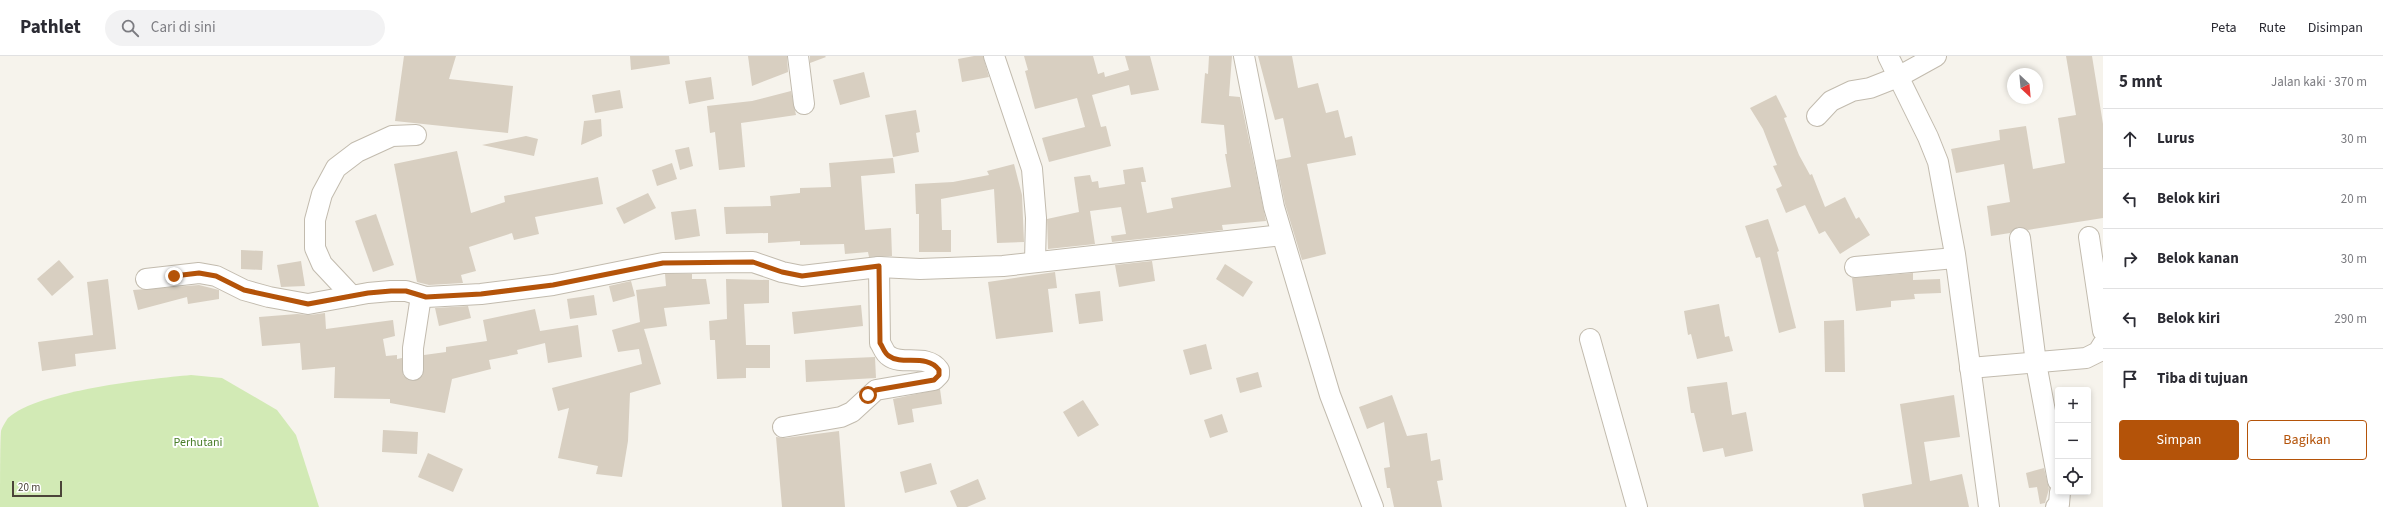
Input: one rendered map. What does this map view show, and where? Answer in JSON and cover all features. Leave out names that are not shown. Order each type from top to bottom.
[{"type":"street","points":[[798,56],[804,104]]},
{"type":"street","points":[[994,56],[1032,169],[1036,218],[1035,262]]},
{"type":"street","points":[[1244,56],[1274,207],[1282,235],[1330,395],[1373,507]]},
{"type":"street","points":[[1888,56],[1938,162],[1955,258],[1989,507]]},
{"type":"street","points":[[1816,116],[1831,101],[1845,94],[1898,77],[1936,56]]},
{"type":"street","points":[[352,296],[322,264],[314,248],[315,220],[322,194],[336,168],[358,152],[392,136],[416,135]]},
{"type":"street","points":[[146,279],[199,273],[216,276],[244,290],[269,297],[308,304],[391,291],[406,291],[422,296],[481,294],[553,285],[663,263],[753,262],[782,272],[802,276],[879,266],[920,269],[1003,266],[1282,235]]},
{"type":"street","points":[[2089,237],[2103,331]]},
{"type":"street","points":[[2020,238],[2036,363],[2055,465]]},
{"type":"street","points":[[1855,267],[1955,258]]},
{"type":"street","points":[[783,427],[841,417],[852,412],[868,395],[876,390],[934,380],[939,375],[939,370],[936,365],[928,362],[890,357],[885,353],[880,343],[879,266]]},
{"type":"street","points":[[413,370],[412,348],[422,296]]},
{"type":"street","points":[[1590,339],[1637,507]]},
{"type":"street","points":[[1970,368],[2086,358],[2098,352],[2103,344]]},
{"type":"street","points":[[2056,507],[2059,504],[2060,495]]},
{"type":"green space","name":"Perhutani","points":[[191,375],[222,378],[277,410],[296,435],[319,507],[0,507],[1,431],[8,418],[23,408],[68,393],[149,379]]},
{"type":"building","points":[[404,56],[456,56],[449,79],[513,86],[508,133],[395,121]]},
{"type":"building","points":[[630,56],[669,56],[670,64],[631,70]]},
{"type":"building","points":[[748,56],[787,56],[788,72],[752,86]]},
{"type":"building","points":[[810,56],[825,56],[826,57],[810,63]]},
{"type":"building","points":[[983,56],[989,77],[962,82],[958,59]]},
{"type":"building","points":[[1024,56],[1093,56],[1098,74],[1104,72],[1105,77],[1129,70],[1125,56],[1150,56],[1159,90],[1131,95],[1129,85],[1092,95],[1101,127],[1106,126],[1111,146],[1049,162],[1042,138],[1085,127],[1077,98],[1035,109],[1025,71],[1028,70]]},
{"type":"building","points":[[1209,56],[1232,56],[1229,96],[1240,97],[1266,221],[1222,225],[1223,230],[1112,242],[1111,236],[1126,234],[1121,207],[1090,211],[1095,244],[1048,249],[1047,219],[1079,212],[1074,177],[1090,175],[1092,182],[1098,181],[1099,188],[1125,184],[1123,170],[1143,167],[1146,182],[1141,182],[1147,213],[1173,208],[1171,198],[1231,187],[1225,154],[1227,154],[1224,125],[1201,123],[1205,73],[1208,74]]},
{"type":"building","points":[[1258,56],[1292,56],[1298,88],[1318,83],[1326,113],[1338,110],[1345,138],[1352,136],[1356,155],[1307,164],[1326,254],[1302,260],[1285,204],[1276,160],[1291,157],[1283,118],[1275,120]]},
{"type":"building","points":[[2066,56],[2092,56],[2103,124],[2103,218],[2028,230],[2018,227],[2010,233],[1991,236],[1987,206],[2010,202],[2004,164],[1956,173],[1951,149],[2000,140],[1999,130],[2026,126],[2033,169],[2065,163],[2058,118],[2076,115]]},
{"type":"building","points":[[864,72],[870,97],[840,105],[833,80]]},
{"type":"building","points":[[711,77],[714,99],[689,104],[685,81]]},
{"type":"building","points":[[620,90],[623,108],[595,113],[592,95]]},
{"type":"building","points":[[791,91],[796,115],[741,123],[745,167],[719,170],[715,132],[710,133],[707,106],[752,101]]},
{"type":"building","points":[[1776,95],[1787,117],[1784,118],[1799,155],[1810,175],[1812,174],[1825,207],[1845,197],[1856,219],[1859,217],[1870,235],[1840,254],[1825,231],[1819,234],[1805,205],[1786,213],[1776,189],[1782,186],[1773,166],[1777,165],[1763,129],[1750,108]]},
{"type":"building","points":[[916,110],[920,132],[916,133],[919,152],[893,157],[885,115]]},
{"type":"building","points":[[601,119],[602,136],[581,145],[584,121]]},
{"type":"building","points":[[526,136],[538,139],[534,156],[482,145]]},
{"type":"building","points":[[689,147],[693,166],[680,170],[675,150]]},
{"type":"building","points":[[457,151],[471,213],[505,202],[504,196],[598,177],[603,204],[535,217],[539,234],[514,240],[512,233],[469,247],[476,271],[461,275],[463,283],[429,285],[417,282],[394,164]]},
{"type":"building","points":[[893,158],[895,173],[861,176],[865,230],[891,228],[892,256],[869,257],[868,252],[845,254],[844,244],[800,245],[800,241],[768,243],[768,233],[726,234],[724,207],[771,206],[770,196],[800,193],[800,188],[831,187],[829,163]]},
{"type":"building","points":[[672,163],[677,179],[657,186],[652,170]]},
{"type":"building","points":[[1014,164],[1022,195],[1024,242],[997,243],[994,189],[941,199],[942,230],[951,230],[951,252],[919,252],[919,214],[916,214],[915,184],[953,182],[989,175],[987,171]]},
{"type":"building","points":[[648,193],[656,208],[624,224],[616,208]]},
{"type":"building","points":[[696,209],[700,236],[675,240],[671,212]]},
{"type":"building","points":[[376,214],[394,265],[373,272],[355,221]]},
{"type":"building","points":[[1768,219],[1779,251],[1777,252],[1796,328],[1779,333],[1760,257],[1756,258],[1745,226]]},
{"type":"building","points":[[241,250],[263,251],[262,270],[241,269]]},
{"type":"building","points":[[59,260],[74,277],[52,296],[37,279]]},
{"type":"building","points":[[301,261],[305,286],[281,287],[277,265]]},
{"type":"building","points":[[1152,261],[1155,281],[1119,287],[1115,265]]},
{"type":"building","points":[[1225,264],[1253,282],[1243,297],[1216,279]]},
{"type":"building","points":[[1055,272],[1057,288],[1048,289],[1053,332],[996,339],[988,282]]},
{"type":"building","points":[[1913,273],[1913,280],[1940,279],[1941,293],[1914,294],[1915,299],[1891,301],[1891,307],[1856,311],[1852,278]]},
{"type":"building","points":[[665,274],[692,274],[692,279],[706,279],[710,304],[664,308],[667,326],[644,329],[661,384],[630,393],[628,441],[622,477],[596,474],[598,466],[558,458],[569,408],[558,411],[552,388],[642,364],[639,349],[618,352],[612,330],[640,322],[636,290],[666,286]]},
{"type":"building","points":[[108,279],[116,349],[75,354],[76,366],[42,371],[38,342],[93,335],[87,282]]},
{"type":"building","points":[[726,279],[769,280],[769,303],[744,304],[746,345],[770,345],[770,368],[746,368],[746,378],[717,379],[715,340],[710,340],[709,321],[727,319]]},
{"type":"building","points":[[631,281],[635,296],[613,302],[609,286]]},
{"type":"building","points":[[199,285],[219,290],[219,299],[188,304],[187,297],[138,310],[133,290]]},
{"type":"building","points":[[1100,291],[1103,321],[1079,324],[1075,294]]},
{"type":"building","points":[[594,295],[597,315],[570,319],[567,299]]},
{"type":"building","points":[[1719,304],[1725,337],[1729,336],[1733,351],[1697,359],[1691,334],[1688,335],[1684,311]]},
{"type":"building","points":[[861,305],[863,326],[794,334],[792,312]]},
{"type":"building","points":[[468,306],[471,318],[439,326],[435,308]]},
{"type":"building","points":[[535,309],[540,331],[578,325],[582,357],[548,363],[545,343],[517,350],[518,354],[489,360],[491,369],[452,379],[445,413],[390,403],[390,399],[334,398],[335,367],[302,370],[300,343],[262,346],[259,317],[325,313],[326,329],[393,320],[395,336],[383,339],[386,356],[397,355],[397,359],[402,358],[403,375],[408,380],[413,381],[423,375],[424,355],[446,352],[446,347],[487,341],[483,320]]},
{"type":"building","points":[[1844,320],[1845,372],[1825,372],[1824,321]]},
{"type":"building","points":[[1206,344],[1212,369],[1190,375],[1183,350]]},
{"type":"building","points":[[875,357],[876,378],[806,382],[805,360]]},
{"type":"building","points":[[1258,372],[1262,387],[1240,393],[1236,378]]},
{"type":"building","points":[[1727,382],[1732,415],[1746,412],[1753,451],[1725,457],[1723,448],[1703,452],[1694,413],[1691,413],[1687,387]]},
{"type":"building","points":[[940,389],[942,404],[912,409],[914,422],[898,425],[893,399]]},
{"type":"building","points":[[1392,395],[1407,436],[1427,433],[1431,461],[1440,459],[1443,480],[1437,481],[1442,507],[1394,507],[1390,488],[1387,488],[1384,468],[1390,467],[1384,422],[1367,429],[1359,407]]},
{"type":"building","points":[[1954,395],[1960,437],[1924,442],[1930,481],[1962,474],[1969,507],[1864,507],[1862,494],[1912,484],[1900,404]]},
{"type":"building","points":[[1083,400],[1099,425],[1078,437],[1063,412]]},
{"type":"building","points":[[1222,414],[1228,432],[1210,438],[1204,420]]},
{"type":"building","points":[[383,430],[418,432],[417,454],[382,452]]},
{"type":"building","points":[[839,431],[845,507],[782,507],[776,437],[785,438]]},
{"type":"building","points":[[428,453],[463,469],[453,492],[418,477]]},
{"type":"building","points":[[931,463],[937,484],[905,493],[900,472]]},
{"type":"building","points":[[2044,468],[2049,489],[2045,503],[2040,504],[2037,487],[2029,488],[2026,473]]},
{"type":"building","points":[[978,479],[986,499],[967,507],[957,507],[950,491]]},
{"type":"route","points":[[174,276],[199,273],[216,276],[244,290],[269,297],[308,304],[368,293],[391,291],[406,291],[426,297],[481,294],[553,285],[621,273],[663,263],[753,262],[782,272],[802,276],[879,266],[880,343],[885,353],[890,357],[928,362],[936,365],[939,370],[939,375],[934,380],[876,390],[868,395]]}]
